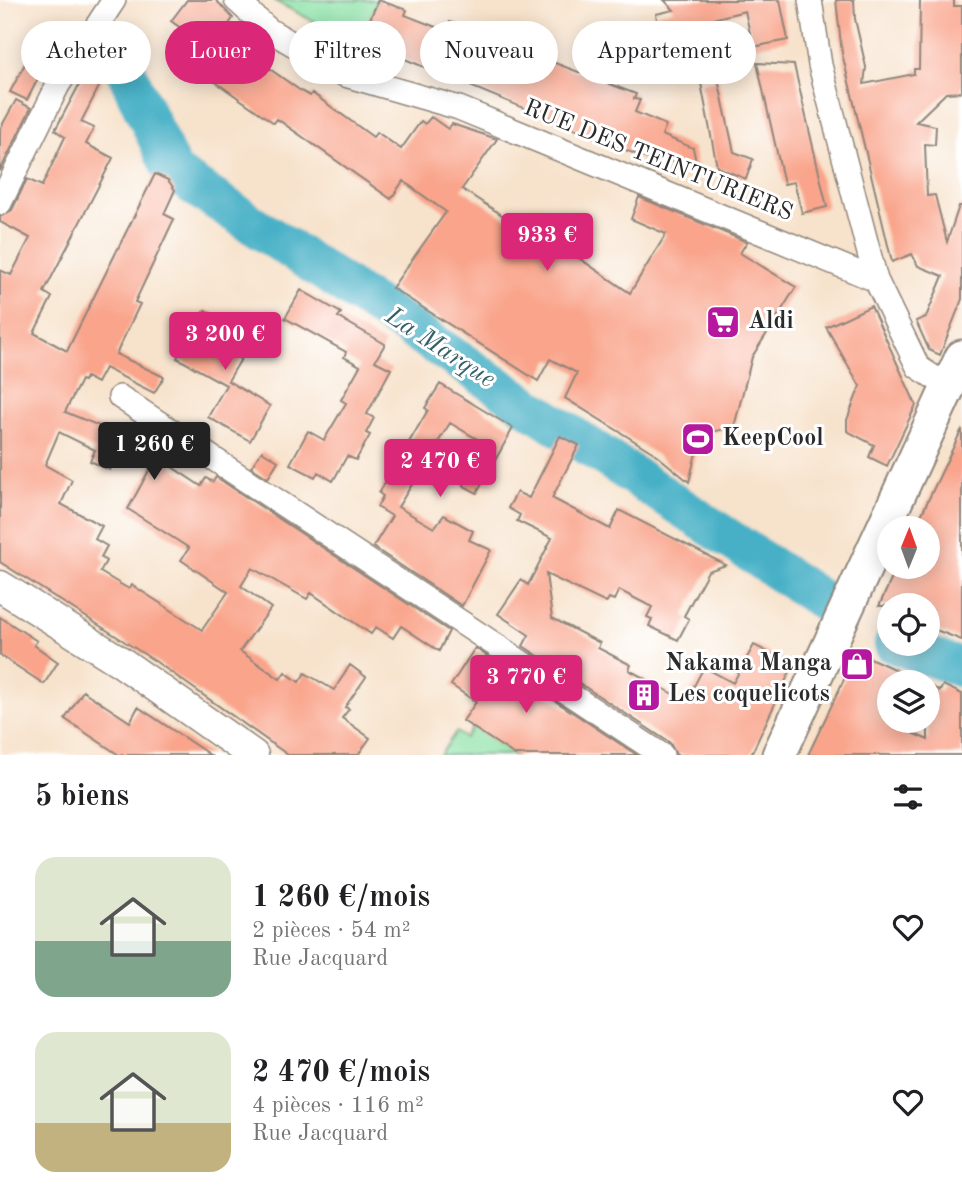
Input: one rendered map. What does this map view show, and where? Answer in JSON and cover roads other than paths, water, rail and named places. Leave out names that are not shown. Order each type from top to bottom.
[{"type":"main road","points":[[779,755],[962,357]]},
{"type":"street","points":[[0,203],[63,76],[114,0]]},
{"type":"street","name":"RUE DES TEINTURIERS","points":[[236,0],[269,30],[345,75],[459,108],[876,280]]},
{"type":"street","points":[[810,0],[820,65],[876,280],[918,367],[950,388]]},
{"type":"street","points":[[120,397],[662,755]]},
{"type":"street","points":[[0,586],[121,662],[253,755]]},
{"type":"waterway","name":"La Marque","points":[[132,84],[173,172],[828,604]]},
{"type":"waterway","name":"La Marque","points":[[928,656],[962,668]]},
{"type":"place","name":"Aldi","points":[[723,322]]},
{"type":"place","name":"KeepCool","points":[[698,439]]},
{"type":"place","name":"Nakama Manga","points":[[857,664]]},
{"type":"place","name":"Les coquelicots","points":[[644,695]]}]
